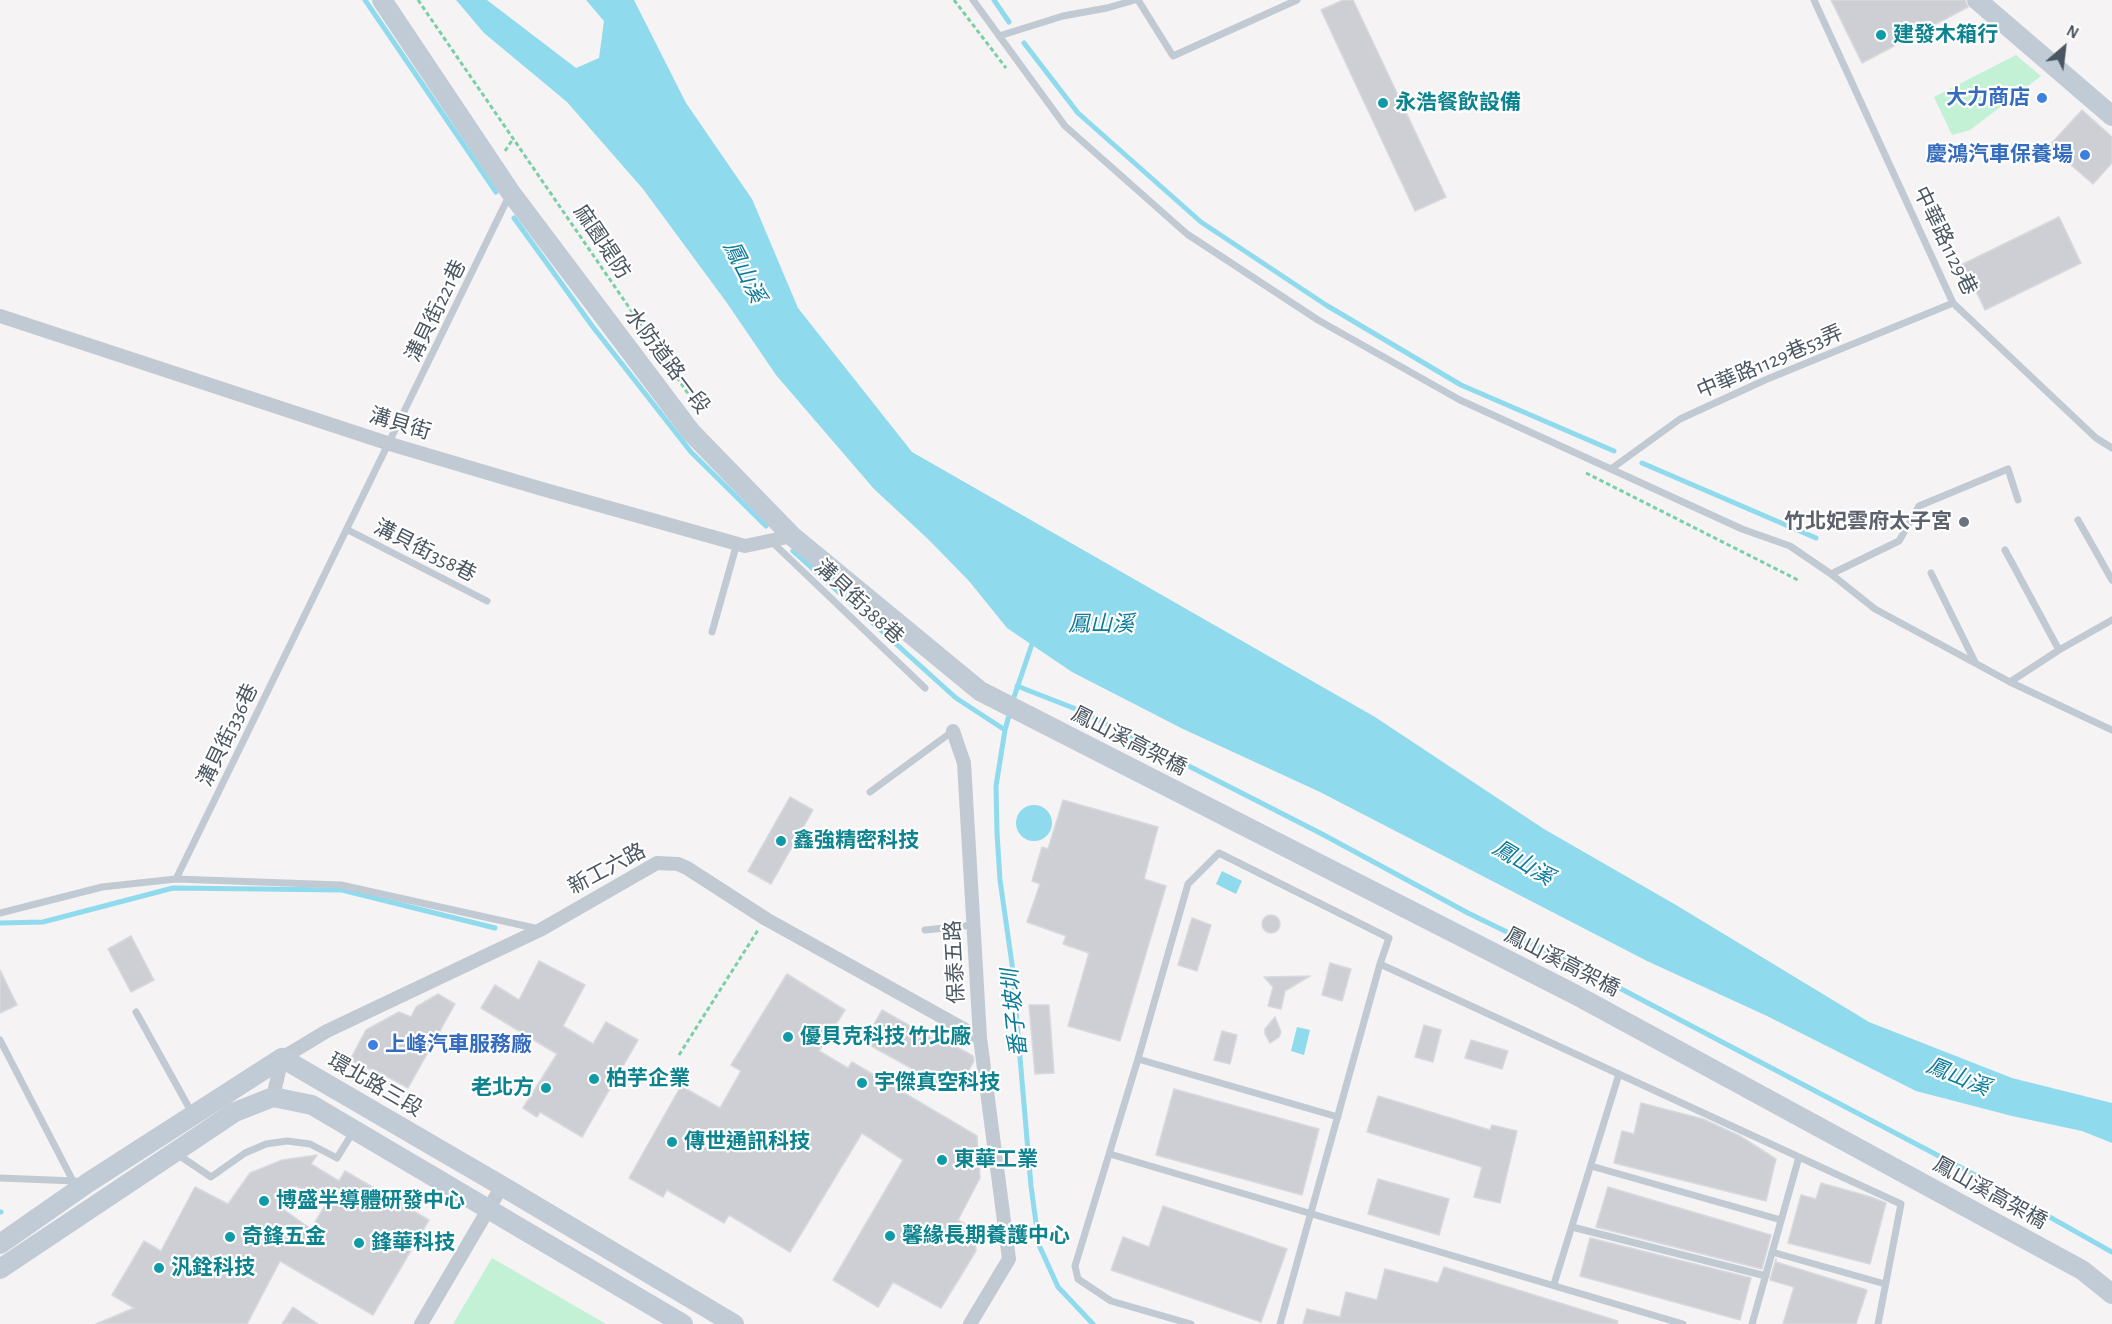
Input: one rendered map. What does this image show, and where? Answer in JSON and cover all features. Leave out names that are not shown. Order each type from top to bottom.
[{"type":"street","name":"水防道路一段","points":[[382,0],[511,193],[691,432],[792,536],[980,691]]},
{"type":"street","points":[[1977,0],[2112,116]]},
{"type":"street","name":"溝貝街","points":[[0,316],[390,444],[745,546],[792,536]]},
{"type":"street","name":"鳳山溪高架橋","points":[[980,691],[1576,995],[2082,1270],[2112,1294]]},
{"type":"street","name":"保泰五路","points":[[953,731],[964,763],[980,1038],[1009,1259],[970,1324]]},
{"type":"street","name":"新工六路","points":[[282,1058],[327,1031],[542,929],[657,863],[678,864],[687,868],[766,919],[980,1038]]},
{"type":"street","points":[[273,1097],[282,1058]]},
{"type":"street","points":[[0,1244],[81,1182],[194,1116],[282,1058]]},
{"type":"street","name":"環北路三段","points":[[282,1058],[734,1324]]},
{"type":"street","points":[[0,1269],[235,1112],[273,1097],[312,1105],[683,1324]]},
{"type":"street","points":[[421,1324],[502,1186]]},
{"type":"lane","points":[[973,0],[1065,126],[1187,234],[1318,320],[1460,400],[1743,529],[1790,546],[1831,574],[1875,609],[2010,682],[2112,730]]},
{"type":"lane","points":[[999,36],[1063,16],[1137,0],[1173,56],[1297,0]]},
{"type":"lane","name":"中華路1129巷","points":[[1814,0],[1953,303],[2096,438],[2112,448]]},
{"type":"lane","name":"溝貝街221巷","points":[[390,444],[511,193]]},
{"type":"lane","name":"中華路1129巷53弄","points":[[1611,469],[1680,419],[1765,380],[1953,303]]},
{"type":"lane","name":"溝貝街336巷","points":[[176,879],[390,444]]},
{"type":"lane","points":[[1831,574],[1899,541],[1919,506],[2008,469],[2018,500]]},
{"type":"lane","points":[[2078,520],[2112,580]]},
{"type":"lane","name":"溝貝街358巷","points":[[348,530],[487,601]]},
{"type":"lane","name":"溝貝街388巷","points":[[770,540],[925,687]]},
{"type":"lane","points":[[712,632],[737,543]]},
{"type":"lane","points":[[2005,550],[2059,650]]},
{"type":"lane","points":[[1931,573],[1975,662]]},
{"type":"lane","points":[[2010,682],[2059,650],[2112,620]]},
{"type":"lane","points":[[870,792],[953,731]]},
{"type":"lane","points":[[1191,1324],[1111,1301],[1078,1279],[1075,1266],[1188,884],[1219,853],[1389,938],[1280,1324]]},
{"type":"lane","points":[[0,913],[102,887],[176,879],[341,885],[542,929]]},
{"type":"lane","points":[[925,930],[975,925]]},
{"type":"lane","points":[[1380,964],[1901,1204],[1878,1324]]},
{"type":"lane","points":[[136,1012],[194,1116]]},
{"type":"lane","points":[[0,1040],[81,1182]]},
{"type":"lane","points":[[1138,1059],[1338,1116]]},
{"type":"lane","points":[[1554,1284],[1619,1074]]},
{"type":"lane","points":[[175,1152],[211,1177],[245,1153],[266,1144],[287,1141],[310,1144],[337,1158],[355,1131]]},
{"type":"lane","points":[[1110,1154],[1683,1324]]},
{"type":"lane","points":[[1752,1324],[1798,1157]]},
{"type":"lane","points":[[1591,1166],[1781,1220]]},
{"type":"lane","points":[[0,1178],[81,1182]]},
{"type":"lane","points":[[1572,1227],[1766,1276]]},
{"type":"lane","points":[[1772,1252],[1885,1284]]},
{"type":"path","name":"麻園堤防","points":[[418,0],[698,409]]},
{"type":"path","points":[[679,1055],[766,919]]},
{"type":"green space","points":[[2016,55],[2041,76],[1970,130],[1952,135],[1934,97]]},
{"type":"green space","points":[[492,1258],[606,1324],[453,1324]]},
{"type":"water","name":"鳳山溪","points":[[456,0],[487,0],[576,68],[599,58],[604,21],[586,0],[634,0],[686,103],[752,199],[798,308],[912,452],[1375,717],[1544,829],[1676,905],[1869,1022],[2012,1078],[2112,1103],[2112,1143],[2082,1131],[2012,1116],[1916,1091],[1767,1016],[1647,961],[1320,792],[1183,729],[1072,672],[1007,628],[969,581],[874,489],[776,375],[727,303],[643,189],[567,102],[484,33]]},
{"type":"water","points":[[1034,805],[1046,811],[1052,823],[1046,835],[1034,841],[1022,835],[1016,823],[1022,811]]},
{"type":"water","points":[[1222,871],[1242,881],[1236,894],[1216,884]]},
{"type":"water","points":[[1297,1027],[1310,1030],[1304,1055],[1291,1051]]},
{"type":"building","name":"永浩餐飲設備","points":[[1343,0],[1353,0],[1446,197],[1415,211],[1321,10]]},
{"type":"building","name":"建發木箱行","points":[[1831,0],[1965,0],[1968,7],[1862,63]]},
{"type":"building","name":"慶鴻汽車保養場","points":[[2082,110],[2112,137],[2112,163],[2093,184],[2049,146]]},
{"type":"building","points":[[2059,217],[2081,263],[1985,310],[1963,264]]},
{"type":"building","name":"鑫強精密科技","points":[[790,797],[813,810],[771,884],[748,871]]},
{"type":"building","points":[[1063,800],[1158,827],[1144,879],[1166,886],[1120,1041],[1068,1026],[1089,953],[1063,944],[1066,936],[1027,922],[1040,884],[1032,881],[1042,847],[1048,849]]},
{"type":"building","points":[[1271,915],[1277,918],[1280,924],[1277,930],[1271,933],[1265,930],[1262,924],[1265,918]]},
{"type":"building","points":[[1192,918],[1211,925],[1197,971],[1178,965]]},
{"type":"building","points":[[131,936],[154,980],[131,992],[108,949]]},
{"type":"building","points":[[539,961],[585,985],[563,1026],[593,1044],[606,1022],[638,1040],[582,1137],[540,1112],[537,1117],[523,1108],[557,1054],[481,1008],[495,985],[519,1000]]},
{"type":"building","points":[[1330,963],[1351,969],[1342,1001],[1322,995]]},
{"type":"building","points":[[0,970],[17,1005],[0,1013]]},
{"type":"building","points":[[787,974],[845,1010],[819,1051],[848,1068],[852,1062],[977,1136],[980,1178],[958,1220],[974,1229],[976,1251],[941,1308],[893,1282],[878,1307],[833,1280],[903,1160],[862,1133],[790,1252],[729,1215],[724,1223],[667,1190],[663,1197],[629,1178],[681,1086],[720,1108],[741,1071],[731,1065]]},
{"type":"building","points":[[1310,976],[1285,991],[1281,1009],[1268,1006],[1273,987],[1264,977]]},
{"type":"building","points":[[438,994],[455,1004],[408,1088],[375,1070],[350,1060],[366,1030],[399,1012],[411,1017],[416,1007]]},
{"type":"building","points":[[1029,1005],[1049,1005],[1054,1073],[1035,1074]]},
{"type":"building","points":[[882,1010],[933,1039],[935,1035],[973,1056],[974,1061],[956,1093],[864,1042]]},
{"type":"building","points":[[1275,1017],[1281,1032],[1279,1037],[1270,1043],[1265,1029]]},
{"type":"building","points":[[1424,1025],[1441,1030],[1433,1062],[1415,1057]]},
{"type":"building","points":[[1222,1031],[1237,1035],[1230,1064],[1214,1060]]},
{"type":"building","points":[[1471,1040],[1508,1051],[1502,1069],[1465,1058]]},
{"type":"building","points":[[1174,1089],[1319,1129],[1302,1195],[1156,1155]]},
{"type":"building","points":[[1378,1096],[1490,1130],[1492,1125],[1517,1131],[1500,1203],[1474,1197],[1482,1167],[1367,1132]]},
{"type":"building","points":[[1641,1103],[1703,1119],[1740,1136],[1776,1159],[1766,1201],[1614,1163],[1622,1131],[1634,1134]]},
{"type":"building","points":[[317,1155],[311,1164],[339,1181],[345,1171],[429,1220],[373,1315],[280,1261],[247,1324],[96,1324],[134,1308],[112,1295],[144,1241],[161,1251],[195,1187],[228,1204],[250,1173],[282,1160]],"holes":[[[296,1186],[326,1204],[311,1229],[280,1207]]]},
{"type":"building","points":[[1378,1179],[1449,1199],[1439,1235],[1368,1214]]},
{"type":"building","points":[[1821,1183],[1886,1203],[1870,1264],[1788,1243],[1801,1195],[1816,1199]]},
{"type":"building","points":[[1608,1187],[1771,1235],[1762,1269],[1596,1227]]},
{"type":"building","points":[[1163,1206],[1287,1249],[1261,1322],[1111,1270],[1123,1237],[1149,1247]]},
{"type":"building","points":[[1590,1238],[1751,1278],[1740,1320],[1580,1276]]},
{"type":"building","points":[[1776,1259],[1776,1262],[1867,1290],[1856,1324],[1783,1324],[1794,1287],[1770,1280]]},
{"type":"building","points":[[1444,1267],[1618,1321],[1617,1324],[1303,1324],[1307,1309],[1340,1317],[1346,1292],[1377,1300],[1385,1269],[1438,1283]]},
{"type":"building","points":[[293,1307],[318,1324],[282,1324]]},
{"type":"waterway","points":[[365,0],[496,192]]},
{"type":"waterway","points":[[994,0],[1009,22]]},
{"type":"waterway","points":[[1024,43],[1078,113],[1201,222],[1326,305],[1461,385],[1614,451]]},
{"type":"waterway","points":[[514,218],[593,327],[691,452],[766,526]]},
{"type":"waterway","points":[[1642,463],[1816,538]]},
{"type":"waterway","points":[[793,551],[956,698],[1005,730]]},
{"type":"waterway","points":[[1012,703],[1034,638]]},
{"type":"waterway","points":[[1017,686],[1081,711],[1322,834],[1468,913],[1589,972],[1975,1175],[2112,1252]]},
{"type":"waterway","name":"番子坡圳","points":[[1010,712],[996,786],[997,833],[1000,880],[1012,964],[1031,1186],[1039,1245],[1058,1287],[1093,1324]]},
{"type":"waterway","points":[[0,923],[43,922],[173,888],[342,890],[495,928]]},
{"type":"place","name":"建發木箱行","points":[[1881,35]]},
{"type":"place","name":"大力商店","points":[[2042,98]]},
{"type":"place","name":"永浩餐飲設備","points":[[1383,103]]},
{"type":"place","name":"慶鴻汽車保養場","points":[[2085,155]]},
{"type":"place","name":"竹北妃雲府太子宮","points":[[1964,522]]},
{"type":"place","name":"鑫強精密科技","points":[[781,841]]},
{"type":"place","name":"優貝克科技 竹北廠","points":[[788,1037]]},
{"type":"place","name":"上峰汽車服務廠","points":[[373,1045]]},
{"type":"place","name":"柏芋企業","points":[[594,1079]]},
{"type":"place","name":"宇傑真空科技","points":[[862,1083]]},
{"type":"place","name":"老北方","points":[[546,1088]]},
{"type":"place","name":"傳世通訊科技","points":[[672,1142]]},
{"type":"place","name":"東華工業","points":[[942,1160]]},
{"type":"place","name":"博盛半導體研發中心","points":[[264,1201]]},
{"type":"place","name":"馨緣長期養護中心","points":[[890,1236]]},
{"type":"place","name":"奇鋒五金","points":[[230,1237]]},
{"type":"place","name":"鋒華科技","points":[[359,1243]]},
{"type":"place","name":"汎銓科技","points":[[159,1268]]}]
